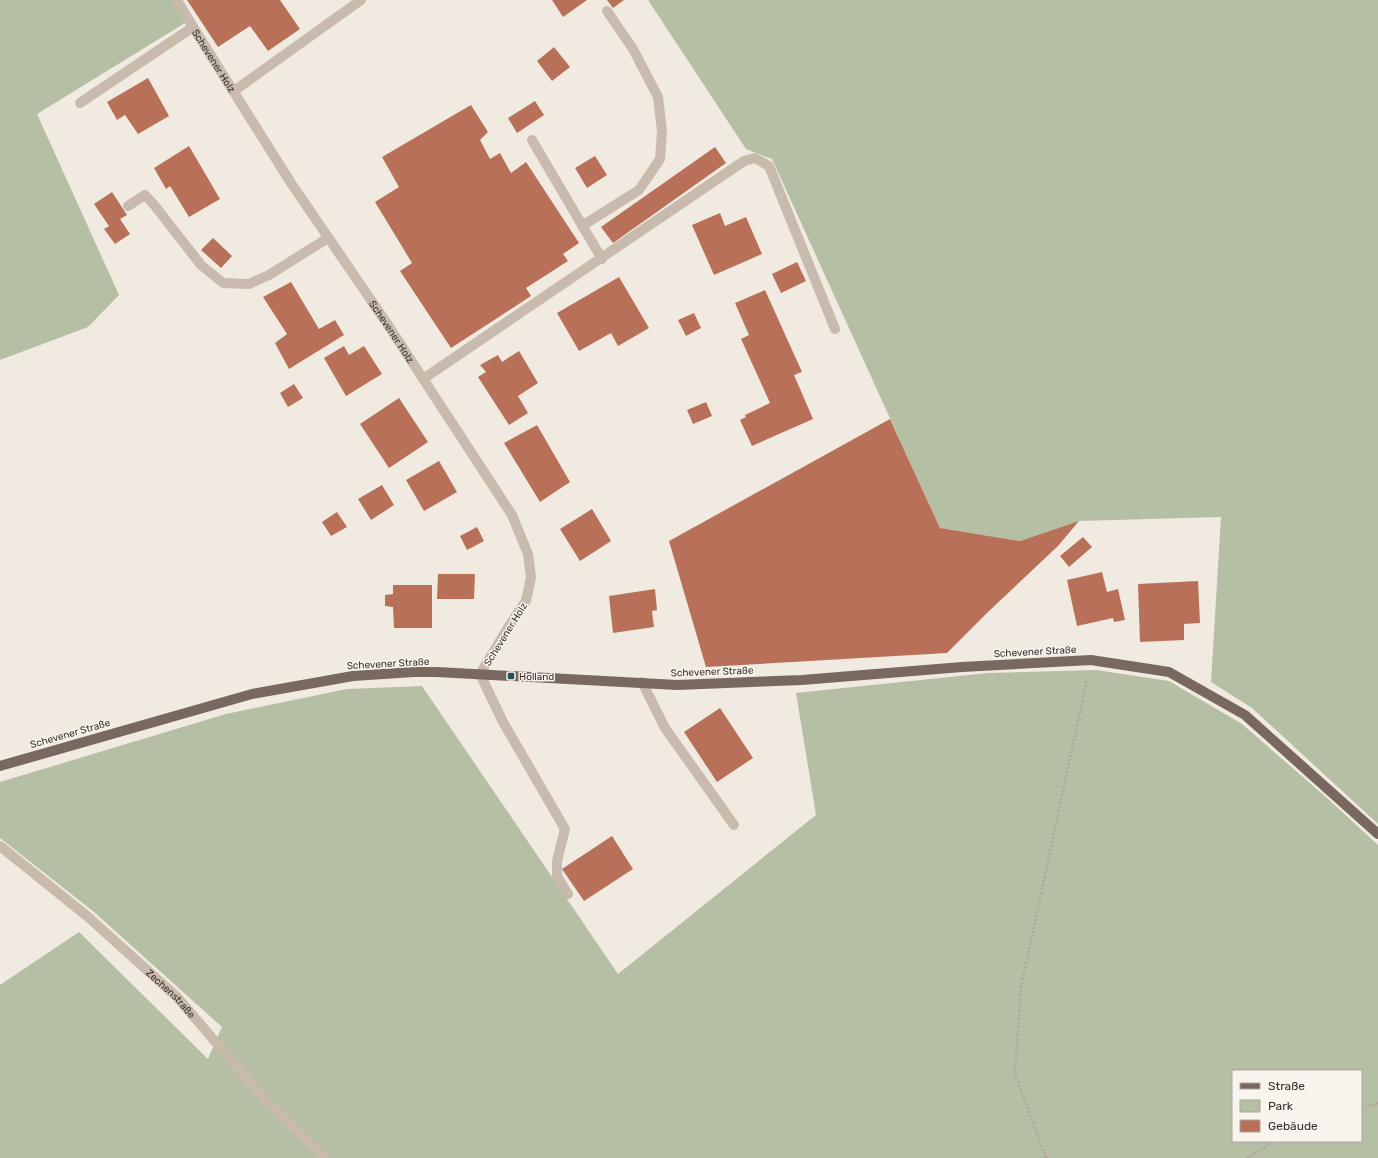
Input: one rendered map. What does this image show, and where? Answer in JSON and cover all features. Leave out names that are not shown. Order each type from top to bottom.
[{"type":"main road","name":"Schevener Straße","points":[[0,766],[252,694],[353,676],[414,672],[677,684],[802,680],[962,667],[1091,660],[1169,672],[1245,715],[1378,834]]},
{"type":"street","name":"Schevener Holz","points":[[177,0],[292,183],[424,379],[512,515],[528,554],[531,577],[526,601],[480,674]]},
{"type":"street","points":[[234,91],[361,0]]},
{"type":"street","points":[[582,226],[639,190],[660,159],[662,131],[658,97],[633,49],[607,11]]},
{"type":"street","points":[[80,102],[193,27]]},
{"type":"street","points":[[532,140],[602,259]]},
{"type":"street","points":[[424,379],[744,162],[755,158],[769,166],[835,329]]},
{"type":"street","points":[[128,206],[145,195],[201,265],[223,283],[249,284],[269,275],[328,238]]},
{"type":"street","points":[[480,674],[503,722],[565,829],[557,861],[557,876],[568,894]]},
{"type":"street","points":[[642,682],[665,728],[734,825]]},
{"type":"street","name":"Zechenstraße","points":[[0,846],[88,916],[177,997],[266,1102],[325,1158]]},
{"type":"path","points":[[1046,1158],[1015,1074],[1021,987],[1091,660]]},
{"type":"path","points":[[1362,1108],[1378,1102]]},
{"type":"path","points":[[1247,1158],[1273,1142]]},
{"type":"green space","points":[[0,0],[172,0],[185,23],[37,114],[119,295],[88,327],[0,360]]},
{"type":"green space","points":[[648,0],[1378,0],[1378,824],[1252,708],[1211,682],[1221,517],[1079,521],[1020,541],[940,528],[772,159],[746,149]]},
{"type":"green space","points":[[1096,670],[1169,681],[1242,724],[1327,798],[1378,845],[1378,1158],[0,1158],[0,985],[79,932],[208,1059],[222,1027],[94,912],[0,838],[0,782],[226,714],[347,689],[422,686],[618,974],[816,815],[796,693],[988,673]]},
{"type":"building","points":[[187,0],[280,0],[300,29],[268,51],[250,26],[218,47]]},
{"type":"building","points":[[552,0],[587,0],[563,17]]},
{"type":"building","points":[[607,0],[624,0],[613,8]]},
{"type":"building","points":[[554,47],[570,67],[552,81],[537,61]]},
{"type":"building","points":[[148,78],[169,116],[138,134],[125,115],[117,120],[107,102]]},
{"type":"building","points":[[535,101],[544,115],[517,133],[508,118]]},
{"type":"building","points":[[471,105],[488,132],[480,140],[490,159],[500,153],[511,173],[526,162],[579,243],[563,254],[568,261],[526,288],[531,296],[451,348],[400,271],[412,263],[375,202],[399,187],[382,157]]},
{"type":"building","points":[[189,146],[220,199],[189,217],[170,186],[166,189],[154,168]]},
{"type":"building","points":[[715,147],[726,163],[613,243],[601,227]]},
{"type":"building","points":[[595,156],[607,175],[587,188],[575,168]]},
{"type":"building","points":[[112,192],[127,215],[120,219],[130,234],[115,244],[104,229],[109,226],[94,204]]},
{"type":"building","points":[[720,213],[725,226],[746,217],[762,254],[714,275],[692,225]]},
{"type":"building","points":[[213,238],[232,256],[221,268],[201,250]]},
{"type":"building","points":[[797,262],[806,281],[781,293],[772,274]]},
{"type":"building","points":[[619,277],[649,328],[618,346],[611,333],[579,351],[557,313]]},
{"type":"building","points":[[291,282],[319,329],[335,320],[344,335],[289,369],[275,343],[287,334],[263,297]]},
{"type":"building","points":[[765,290],[802,372],[794,375],[813,419],[752,446],[740,420],[746,417],[745,415],[770,403],[741,339],[749,335],[735,303]]},
{"type":"building","points":[[694,313],[701,328],[686,336],[678,320]]},
{"type":"building","points":[[344,346],[349,355],[364,346],[382,374],[346,396],[324,358]]},
{"type":"building","points":[[519,351],[538,383],[518,396],[528,413],[509,425],[478,377],[486,372],[480,365],[498,355],[502,362]]},
{"type":"building","points":[[294,384],[303,398],[288,407],[280,393]]},
{"type":"building","points":[[399,398],[428,442],[389,468],[360,424]]},
{"type":"building","points":[[706,402],[712,416],[693,424],[687,410]]},
{"type":"building","points":[[890,419],[940,528],[1020,541],[1079,521],[1058,546],[947,653],[706,667],[669,541]]},
{"type":"building","points":[[537,425],[570,482],[540,502],[504,443]]},
{"type":"building","points":[[439,461],[457,492],[424,511],[406,480]]},
{"type":"building","points":[[382,485],[394,505],[371,520],[358,499]]},
{"type":"building","points":[[592,509],[611,541],[580,561],[560,529]]},
{"type":"building","points":[[337,512],[347,527],[331,536],[322,522]]},
{"type":"building","points":[[477,527],[484,541],[467,550],[460,536]]},
{"type":"building","points":[[1083,537],[1092,547],[1069,567],[1060,556]]},
{"type":"building","points":[[1102,572],[1107,592],[1118,589],[1125,620],[1114,622],[1113,618],[1077,626],[1067,580]]},
{"type":"building","points":[[438,574],[475,574],[474,599],[437,599]]},
{"type":"building","points":[[1198,581],[1200,623],[1184,624],[1184,640],[1140,642],[1138,584]]},
{"type":"building","points":[[393,585],[432,585],[432,628],[394,628],[393,607],[385,606],[385,595],[393,594]]},
{"type":"building","points":[[655,589],[657,610],[652,611],[654,627],[613,633],[609,596]]},
{"type":"building","points":[[720,708],[753,758],[717,782],[684,732]]},
{"type":"building","points":[[612,836],[633,869],[584,901],[562,869]]},
{"type":"place","name":"Holland","points":[[511,676]]}]
